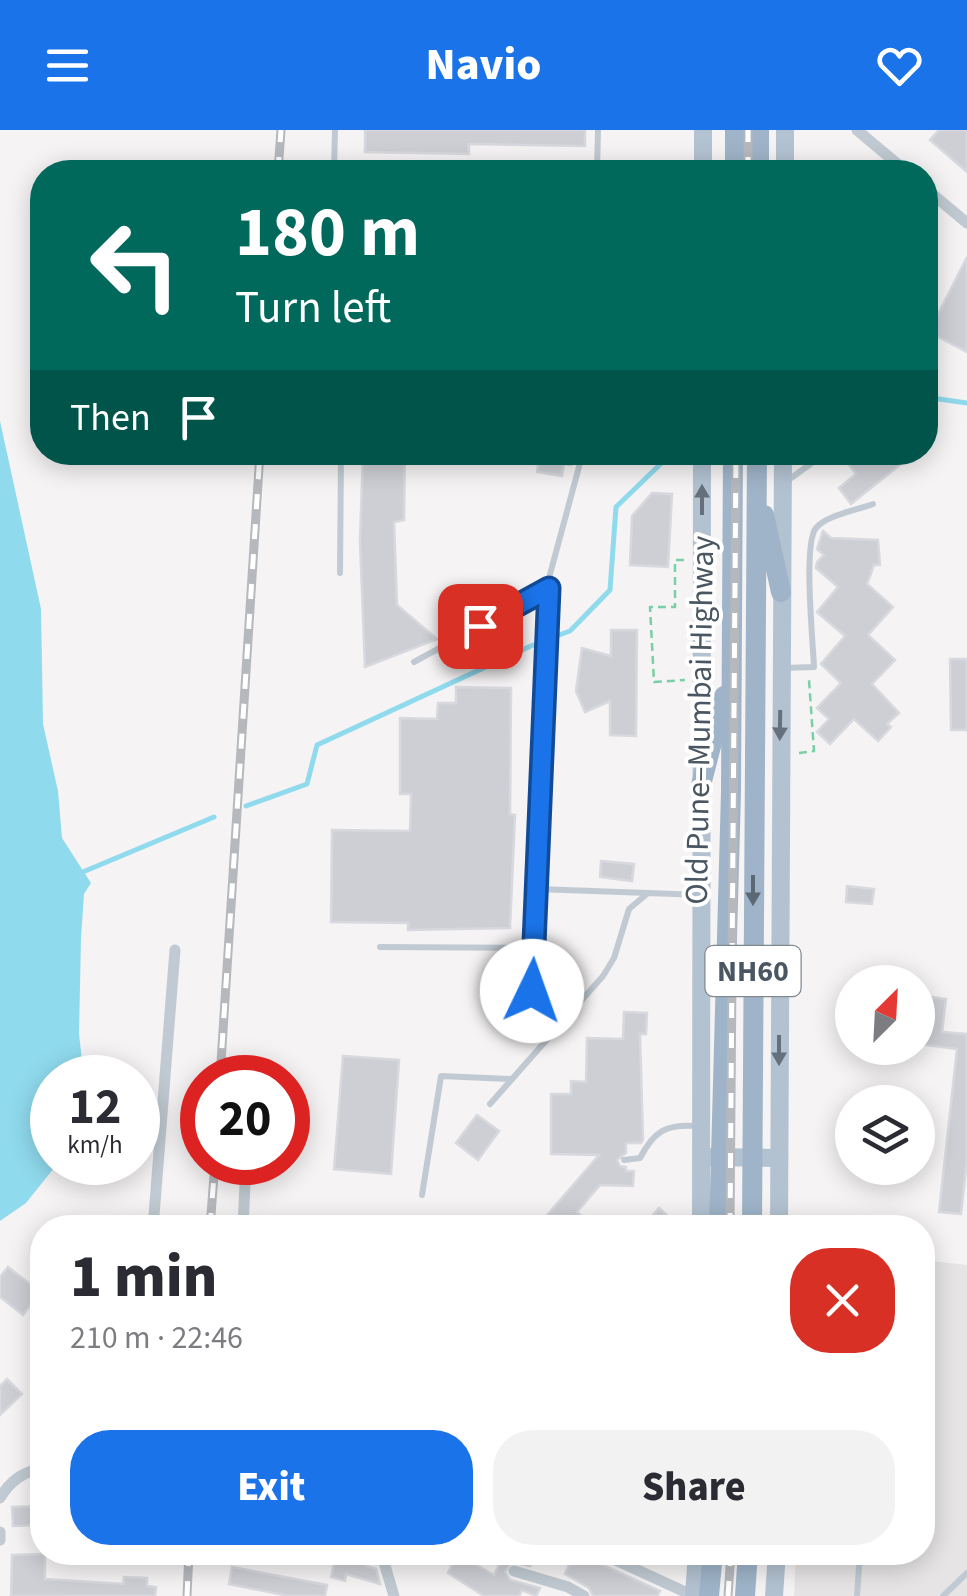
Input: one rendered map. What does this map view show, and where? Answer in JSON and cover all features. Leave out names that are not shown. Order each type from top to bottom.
[{"type":"highway","points":[[735,130],[735,160]]},
{"type":"highway","points":[[758,160],[759,130]]},
{"type":"highway","name":"Old Pune–Mumbai Highway","points":[[718,1215],[714,1158],[732,668],[733,465]]},
{"type":"highway","name":"Old Pune–Mumbai Highway","points":[[752,1215],[756,465]]},
{"type":"highway","points":[[756,484],[782,592]]},
{"type":"highway","points":[[700,786],[732,668]]},
{"type":"highway","points":[[709,1596],[711,1565]]},
{"type":"highway","points":[[745,1596],[747,1565]]},
{"type":"main road","points":[[703,130],[703,160]]},
{"type":"main road","points":[[785,130],[785,160]]},
{"type":"main road","points":[[702,465],[702,1126],[714,1158],[704,1215]]},
{"type":"main road","points":[[779,1215],[782,465]]},
{"type":"main road","points":[[714,1158],[779,1158]]},
{"type":"main road","points":[[694,1596],[696,1565]]},
{"type":"main road","points":[[774,1596],[775,1565]]},
{"type":"street","points":[[857,130],[893,160]]},
{"type":"street","points":[[938,199],[967,223]]},
{"type":"street","points":[[155,1215],[175,950]]},
{"type":"street","points":[[243,1215],[245,1185]]},
{"type":"street","points":[[0,1498],[6,1487],[30,1470]]},
{"type":"street","points":[[0,1532],[0,1540]]},
{"type":"street","points":[[385,1565],[394,1596]]},
{"type":"street","points":[[626,1565],[694,1596]]},
{"type":"street","points":[[514,1571],[568,1587],[584,1596]]},
{"type":"lane","points":[[334,160],[335,130]]},
{"type":"lane","points":[[597,160],[598,130]]},
{"type":"lane","points":[[340,573],[341,465]]},
{"type":"lane","points":[[532,991],[549,578],[579,465]]},
{"type":"lane","points":[[782,484],[808,465]]},
{"type":"lane","points":[[781,668],[814,666],[809,552],[813,533],[819,524],[873,504]]},
{"type":"lane","points":[[414,662],[549,588]]},
{"type":"lane","points":[[538,889],[701,895]]},
{"type":"lane","points":[[490,1104],[603,976],[614,958],[629,910],[648,893]]},
{"type":"lane","points":[[380,947],[534,948]]},
{"type":"lane","points":[[422,1195],[441,1076],[512,1079]]},
{"type":"lane","points":[[624,1160],[640,1158],[650,1140],[672,1124],[702,1126]]},
{"type":"lane","points":[[858,1596],[859,1565]]},
{"type":"lane","points":[[943,1596],[967,1573]]},
{"type":"path","points":[[654,682],[701,679]]},
{"type":"shaded area","points":[[935,1261],[967,1265],[967,1596],[794,1596],[795,1565],[935,1565]]},
{"type":"water","points":[[0,421],[41,609],[43,724],[58,791],[62,838],[91,883],[84,894],[81,938],[81,1055],[30,1055],[30,1185],[40,1185],[26,1203],[0,1221]]},
{"type":"building","points":[[365,130],[585,130],[585,146],[469,144],[469,154],[365,152]]},
{"type":"building","points":[[939,130],[967,130],[967,172],[930,140]]},
{"type":"building","points":[[967,257],[967,352],[938,337],[938,314]]},
{"type":"building","points":[[363,465],[405,465],[404,520],[394,522],[397,605],[437,639],[365,667],[360,541]]},
{"type":"building","points":[[538,465],[564,465],[562,476],[537,472]]},
{"type":"building","points":[[849,465],[900,465],[851,504],[839,488],[856,474]]},
{"type":"building","points":[[652,493],[672,494],[668,567],[630,565],[632,516]]},
{"type":"building","points":[[823,531],[831,538],[878,540],[880,565],[874,565],[867,584],[893,607],[868,635],[895,660],[872,684],[899,713],[878,741],[854,719],[830,744],[817,732],[829,719],[817,708],[841,683],[821,664],[845,636],[817,612],[838,587],[816,568],[824,555],[817,549]]},
{"type":"building","points":[[611,630],[637,630],[636,736],[610,735],[610,701],[585,712],[576,691],[582,648],[611,656]]},
{"type":"building","points":[[950,659],[967,659],[967,730],[951,730]]},
{"type":"building","points":[[456,687],[511,688],[510,814],[515,815],[510,928],[408,930],[408,923],[331,922],[332,830],[410,831],[411,794],[400,794],[400,718],[437,719],[438,703],[456,703]]},
{"type":"building","points":[[601,861],[634,864],[632,881],[600,877]]},
{"type":"building","points":[[847,886],[874,889],[872,904],[846,902]]},
{"type":"building","points":[[935,997],[946,999],[942,1032],[967,1034],[967,1160],[961,1214],[939,1212],[957,1049],[935,1046]]},
{"type":"building","points":[[624,1012],[647,1013],[646,1034],[640,1034],[643,1140],[626,1143],[626,1153],[617,1160],[626,1171],[634,1171],[633,1186],[600,1185],[577,1212],[580,1215],[547,1215],[599,1155],[551,1154],[551,1094],[571,1094],[571,1081],[586,1082],[587,1038],[623,1039]]},
{"type":"building","points":[[343,1056],[399,1060],[391,1174],[334,1169]]},
{"type":"building","points":[[477,1115],[499,1131],[478,1160],[456,1143]]},
{"type":"building","points":[[8,1267],[30,1284],[30,1306],[23,1315],[0,1297],[0,1277]]},
{"type":"building","points":[[7,1379],[22,1394],[0,1415],[0,1386]]},
{"type":"building","points":[[30,1506],[30,1525],[13,1526],[12,1507]]},
{"type":"building","points":[[30,1554],[30,1565],[45,1565],[45,1579],[123,1584],[124,1577],[147,1578],[147,1586],[156,1587],[155,1596],[11,1596],[12,1555]]},
{"type":"building","points":[[334,1565],[366,1565],[376,1569],[380,1584],[346,1574],[345,1581],[331,1577]]},
{"type":"building","points":[[452,1565],[476,1565],[494,1575],[499,1565],[509,1565],[505,1572],[510,1580],[540,1588],[536,1596],[522,1590],[519,1596],[484,1596],[448,1573]]},
{"type":"building","points":[[569,1565],[603,1565],[660,1591],[657,1596],[593,1596],[589,1588],[565,1574]]},
{"type":"building","points":[[232,1567],[327,1585],[325,1596],[289,1596],[229,1584]]},
{"type":"waterway","points":[[938,399],[967,403]]},
{"type":"waterway","points":[[559,635],[570,631],[610,590],[616,507],[660,465]]},
{"type":"waterway","points":[[246,806],[307,784],[317,745],[533,645]]},
{"type":"waterway","points":[[78,874],[214,817]]},
{"type":"railway","points":[[279,160],[281,130]]},
{"type":"railway","points":[[748,130],[748,160]]},
{"type":"railway","points":[[221,1055],[259,465]]},
{"type":"railway","points":[[730,1215],[736,465]]},
{"type":"railway","points":[[211,1215],[213,1185]]},
{"type":"railway","points":[[187,1596],[188,1565]]},
{"type":"railway","points":[[728,1596],[730,1565]]},
{"type":"route","points":[[480,626],[549,588],[532,991]]}]
